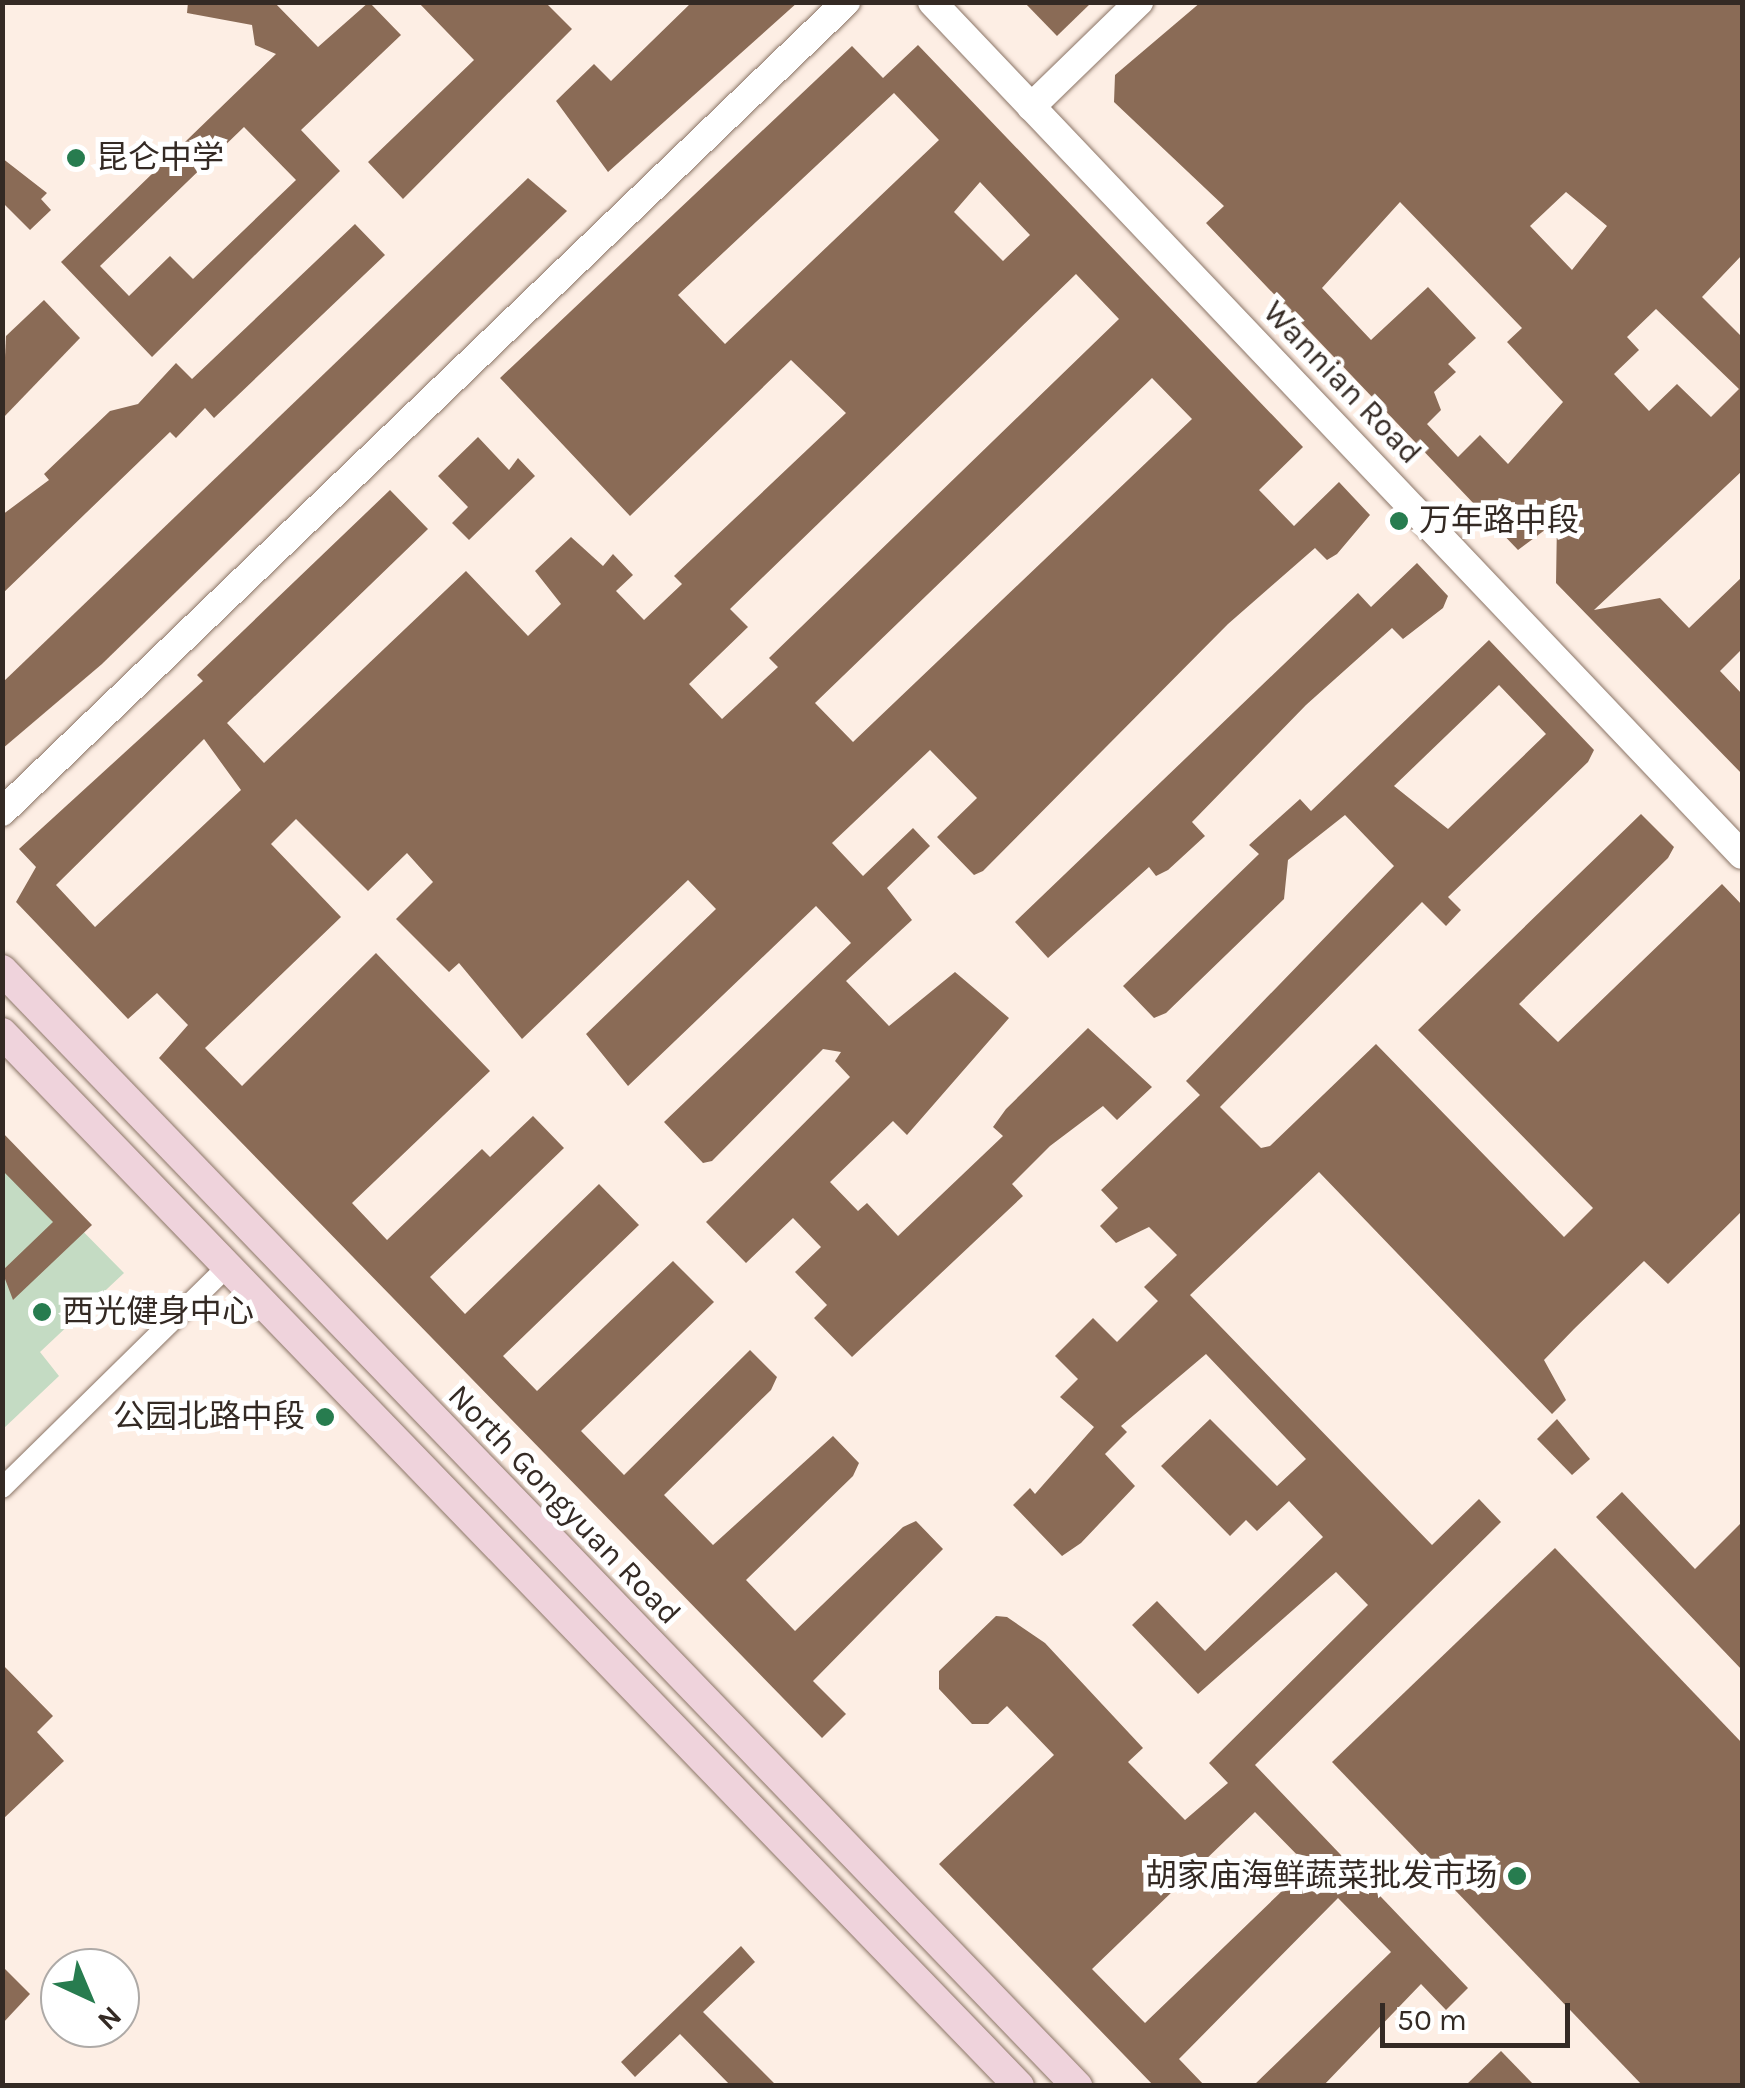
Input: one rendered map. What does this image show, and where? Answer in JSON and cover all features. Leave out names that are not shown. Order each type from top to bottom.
[{"type":"main road","name":"North Gongyuan Road","points":[[2,970],[1077,2086]]},
{"type":"main road","points":[[2,1033],[1018,2086]]},
{"type":"street","points":[[2,812],[846,2]]},
{"type":"street","name":"Wannian Road","points":[[932,2],[1742,855]]},
{"type":"street","points":[[1031,107],[1140,2]]},
{"type":"street","points":[[2,1488],[229,1265]]},
{"type":"green space","name":"西光健身中心","points":[[3,1150],[124,1273],[40,1352],[59,1376],[3,1429]]},
{"type":"building","points":[[188,2],[274,2],[318,47],[369,2],[401,35],[301,130],[340,171],[152,357],[61,262],[276,54],[255,45],[252,25],[187,13]],"holes":[[[244,127],[296,180],[193,279],[170,256],[129,296],[100,266]]]},
{"type":"building","points":[[418,2],[545,2],[572,29],[403,199],[368,162],[474,60]]},
{"type":"building","points":[[692,2],[798,2],[608,172],[556,101],[594,64],[611,81]]},
{"type":"building","points":[[1024,2],[1092,2],[1057,36]]},
{"type":"building","points":[[1201,2],[1742,2],[1742,255],[1702,297],[1742,337],[1742,471],[1594,610],[1660,598],[1689,628],[1742,577],[1742,649],[1720,671],[1742,694],[1742,774],[1556,583],[1557,521],[1518,550],[1206,223],[1224,206],[1114,102],[1115,75]],"holes":[[[1566,192],[1607,226],[1572,270],[1530,226]],[[1400,202],[1522,328],[1507,342],[1563,402],[1508,464],[1480,435],[1458,457],[1427,424],[1441,410],[1434,392],[1456,372],[1448,364],[1476,338],[1428,287],[1371,340],[1322,288]],[[1656,309],[1739,389],[1711,417],[1677,384],[1649,411],[1614,374],[1639,350],[1627,337]]]},
{"type":"building","points":[[918,45],[1303,447],[1259,490],[1294,526],[1339,482],[1370,515],[1337,554],[1327,560],[1315,548],[1228,624],[983,871],[974,875],[937,837],[977,798],[930,750],[832,843],[863,876],[913,828],[930,846],[887,888],[912,920],[846,981],[889,1026],[955,972],[1009,1018],[907,1135],[893,1121],[830,1182],[858,1211],[867,1203],[898,1236],[1003,1136],[993,1127],[1006,1109],[1088,1028],[1152,1087],[1117,1120],[1103,1106],[1050,1146],[1012,1184],[1023,1196],[852,1357],[814,1318],[827,1305],[795,1272],[821,1247],[793,1218],[746,1263],[706,1222],[850,1077],[835,1061],[841,1052],[823,1049],[712,1161],[703,1163],[664,1122],[851,943],[816,906],[628,1086],[586,1034],[716,909],[688,880],[522,1039],[459,963],[449,972],[396,919],[433,882],[407,853],[368,891],[296,819],[271,844],[341,917],[205,1048],[242,1086],[376,953],[490,1071],[352,1203],[387,1240],[482,1149],[490,1157],[533,1116],[564,1148],[430,1277],[465,1314],[599,1184],[639,1225],[503,1356],[537,1391],[673,1261],[714,1302],[581,1431],[624,1475],[750,1350],[777,1377],[771,1390],[664,1495],[713,1545],[833,1436],[859,1463],[853,1476],[746,1580],[795,1631],[903,1527],[916,1521],[943,1549],[813,1681],[846,1714],[822,1738],[159,1058],[188,1025],[157,993],[128,1019],[16,902],[36,867],[19,849],[203,681],[197,675],[390,490],[428,529],[227,723],[264,763],[466,571],[528,636],[561,604],[535,571],[571,537],[603,566],[613,554],[633,575],[616,591],[644,620],[682,584],[674,576],[846,413],[791,360],[630,516],[500,378],[852,46],[883,78]],"holes":[[[894,93],[939,140],[725,344],[678,295]],[[980,182],[1030,235],[1003,261],[954,212]],[[1076,274],[1119,319],[769,658],[778,667],[722,719],[689,684],[748,627],[730,609]],[[1152,378],[1192,419],[853,742],[815,703]],[[204,739],[241,790],[95,927],[56,885]]]},
{"type":"building","points":[[2,158],[47,193],[41,199],[51,210],[30,230],[2,202]]},
{"type":"building","points":[[528,178],[567,211],[102,664],[2,749],[2,683]]},
{"type":"building","points":[[355,224],[385,255],[214,418],[205,408],[176,438],[170,432],[2,594],[2,515],[49,480],[44,474],[110,411],[138,404],[176,363],[192,379]]},
{"type":"building","points":[[44,300],[80,338],[2,419],[6,336]]},
{"type":"building","points":[[478,437],[509,470],[518,458],[535,476],[469,540],[452,523],[468,507],[438,476]]},
{"type":"building","points":[[1417,563],[1448,596],[1443,608],[1403,639],[1392,628],[1306,705],[1192,822],[1205,836],[1168,870],[1156,876],[1149,867],[1048,958],[1015,922],[1358,593],[1371,607]]},
{"type":"building","points":[[1489,640],[1594,750],[1588,762],[1448,897],[1461,910],[1446,926],[1422,902],[1220,1107],[1261,1148],[1270,1146],[1376,1044],[1564,1237],[1593,1208],[1418,1030],[1641,814],[1674,847],[1668,858],[1519,1004],[1558,1042],[1722,884],[1742,905],[1742,1211],[1668,1284],[1644,1261],[1544,1360],[1566,1400],[1552,1414],[1319,1172],[1190,1295],[1432,1545],[1479,1499],[1501,1522],[1255,1765],[1468,1988],[1446,2010],[1421,1984],[1323,2086],[1253,2086],[1391,1952],[1338,1898],[1179,2059],[1205,2086],[1154,2086],[939,1864],[1054,1755],[1007,1706],[988,1724],[972,1724],[939,1689],[939,1671],[996,1616],[1007,1617],[1045,1643],[1143,1748],[1128,1762],[1185,1820],[1228,1783],[1209,1763],[1368,1605],[1336,1572],[1198,1694],[1132,1625],[1157,1601],[1205,1651],[1323,1537],[1289,1501],[1257,1531],[1246,1520],[1230,1536],[1161,1466],[1210,1419],[1277,1486],[1306,1459],[1206,1354],[1121,1426],[1127,1432],[1105,1454],[1135,1486],[1081,1543],[1062,1556],[1013,1505],[1030,1488],[1035,1494],[1094,1427],[1060,1397],[1078,1379],[1055,1356],[1093,1318],[1117,1342],[1158,1301],[1144,1287],[1177,1255],[1149,1227],[1116,1243],[1100,1226],[1118,1208],[1101,1190],[1200,1095],[1186,1081],[1394,866],[1345,815],[1288,860],[1284,899],[1166,1013],[1154,1018],[1123,986],[1259,854],[1249,845],[1300,799],[1311,811]],"holes":[[[1499,685],[1546,734],[1448,829],[1394,786]],[[1255,1812],[1308,1866],[1145,2023],[1092,1969]]]},
{"type":"building","points":[[2,1132],[92,1225],[13,1300],[2,1271],[53,1222],[2,1170]]},
{"type":"building","points":[[1557,1419],[1590,1459],[1572,1475],[1537,1439]]},
{"type":"building","points":[[1622,1492],[1695,1569],[1742,1522],[1742,1670],[1596,1517]]},
{"type":"building","points":[[1555,1548],[1742,1743],[1742,2086],[1643,2086],[1332,1762]]},
{"type":"building","points":[[2,1664],[53,1716],[37,1732],[64,1761],[2,1820]]},
{"type":"building","points":[[741,1946],[755,1962],[703,2012],[777,2086],[731,2086],[680,2034],[635,2077],[621,2062]]},
{"type":"building","points":[[2,1966],[30,1994],[2,2024]]},
{"type":"building","points":[[1501,2051],[1535,2086],[1465,2086]]},
{"type":"place","name":"昆仑中学","points":[[76,158]]},
{"type":"place","name":"万年路中段","points":[[1399,521]]},
{"type":"place","name":"西光健身中心","points":[[42,1312]]},
{"type":"place","name":"公园北路中段","points":[[325,1417]]},
{"type":"place","name":"胡家庙海鲜蔬菜批发市场","points":[[1517,1876]]}]
